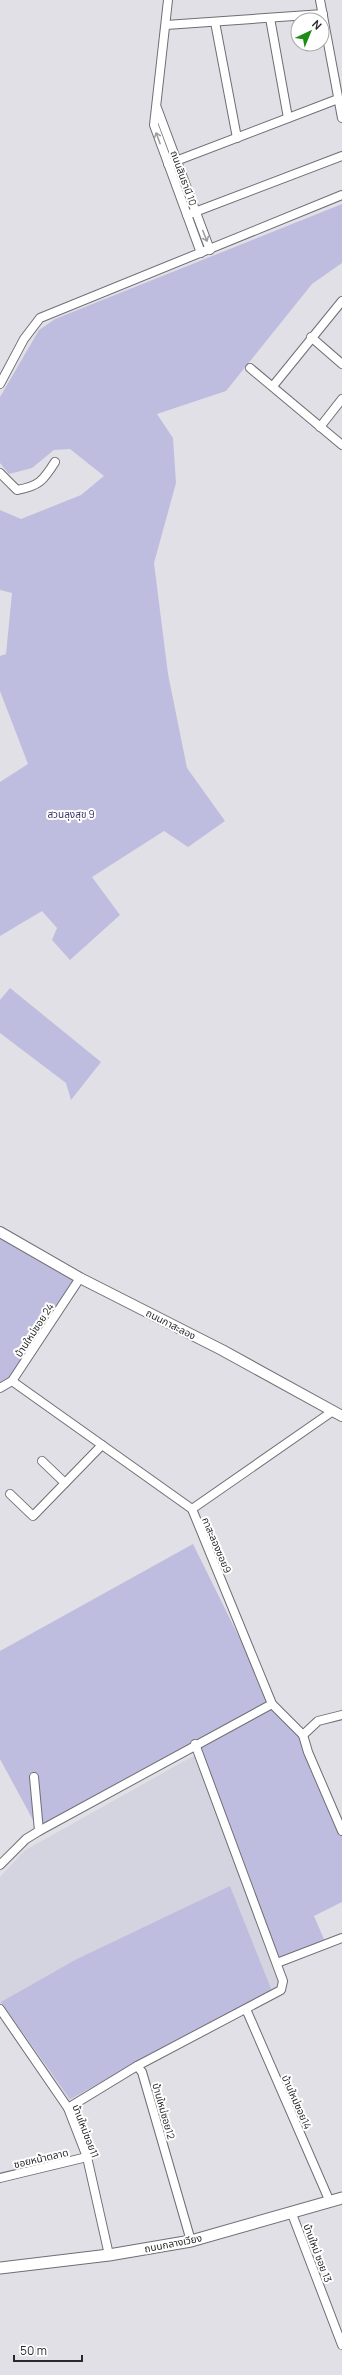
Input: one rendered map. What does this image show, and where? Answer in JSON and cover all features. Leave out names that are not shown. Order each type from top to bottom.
[{"type":"main road","name":"ถนนกลางเวียง","points":[[0,2268],[109,2255],[191,2241],[292,2214],[342,2198]]},
{"type":"street","name":"ถนนสินธานี 10","points":[[168,0],[154,125],[201,253]]},
{"type":"street","points":[[320,0],[323,12]]},
{"type":"street","points":[[166,26],[290,16]]},
{"type":"street","points":[[270,18],[288,118]]},
{"type":"street","points":[[215,22],[237,138]]},
{"type":"street","points":[[330,52],[342,118]]},
{"type":"street","points":[[168,164],[338,99]]},
{"type":"street","name":"ถนนสินธานี 10","points":[[157,108],[210,250]]},
{"type":"street","points":[[187,215],[342,156]]},
{"type":"street","points":[[0,384],[24,339],[40,318],[342,195]]},
{"type":"street","points":[[273,386],[311,337],[342,301]]},
{"type":"street","points":[[311,337],[342,364]]},
{"type":"street","points":[[250,368],[342,445]]},
{"type":"street","points":[[320,427],[342,399]]},
{"type":"street","points":[[0,473],[17,490],[34,487],[44,479],[55,462]]},
{"type":"street","name":"ถนนกาสะลอง","points":[[0,1232],[80,1278],[222,1350],[338,1413]]},
{"type":"street","name":"บ้านใหม่ซอย 24","points":[[0,1388],[12,1381],[80,1278]]},
{"type":"street","points":[[12,1381],[192,1509]]},
{"type":"street","name":"กาสะลองซอย9","points":[[272,1704],[192,1509],[338,1413]]},
{"type":"street","points":[[10,1494],[33,1516],[102,1445]]},
{"type":"street","points":[[42,1461],[65,1483]]},
{"type":"street","points":[[3,1862],[26,1840],[38,1831],[195,1744],[272,1704],[303,1735],[308,1752],[342,1831]]},
{"type":"street","points":[[303,1735],[318,1721],[342,1715]]},
{"type":"street","points":[[68,2108],[137,2066],[246,2010],[281,1990],[283,1981],[277,1963],[195,1744]]},
{"type":"street","points":[[34,1777],[38,1831]]},
{"type":"street","points":[[277,1963],[342,1938]]},
{"type":"street","name":"บ้านใหม่ซอย11","points":[[0,2009],[68,2108],[87,2157],[109,2255]]},
{"type":"street","name":"บ้านใหม่ซอย14","points":[[246,2010],[330,2202]]},
{"type":"street","name":"บ้านใหม่ซอย12","points":[[137,2066],[142,2072],[191,2241]]},
{"type":"street","name":"ซอยหน้าตลาด","points":[[0,2178],[87,2157]]},
{"type":"street","name":"บ้านใหม่ ซอย 13","points":[[292,2214],[342,2345]]},
{"type":"shaded area","points":[[195,1755],[281,1990],[68,2108],[0,2009],[0,1877],[24,1851]]},
{"type":"green space","name":"สวนลุงสุข 9","points":[[342,204],[342,263],[312,284],[226,391],[157,414],[173,438],[176,483],[154,563],[168,674],[187,768],[225,821],[188,847],[164,831],[92,877],[120,915],[70,960],[52,940],[57,928],[42,911],[0,936],[0,782],[28,764],[0,691],[0,656],[6,654],[12,593],[0,590],[0,510],[21,519],[81,495],[104,476],[70,449],[54,450],[32,468],[9,474],[0,463],[0,397],[39,330],[55,319]]},
{"type":"green space","points":[[10,988],[101,1062],[71,1100],[66,1083],[0,1033],[0,1000]]},
{"type":"green space","points":[[0,1227],[80,1278],[12,1381],[0,1388]]},
{"type":"green space","points":[[193,1544],[272,1704],[303,1735],[342,1831],[342,1902],[314,1916],[326,1944],[277,1963],[196,1746],[39,1831],[0,1759],[0,1651]]},
{"type":"green space","points":[[230,1886],[272,1991],[70,2099],[1,2002],[75,1960]]}]
